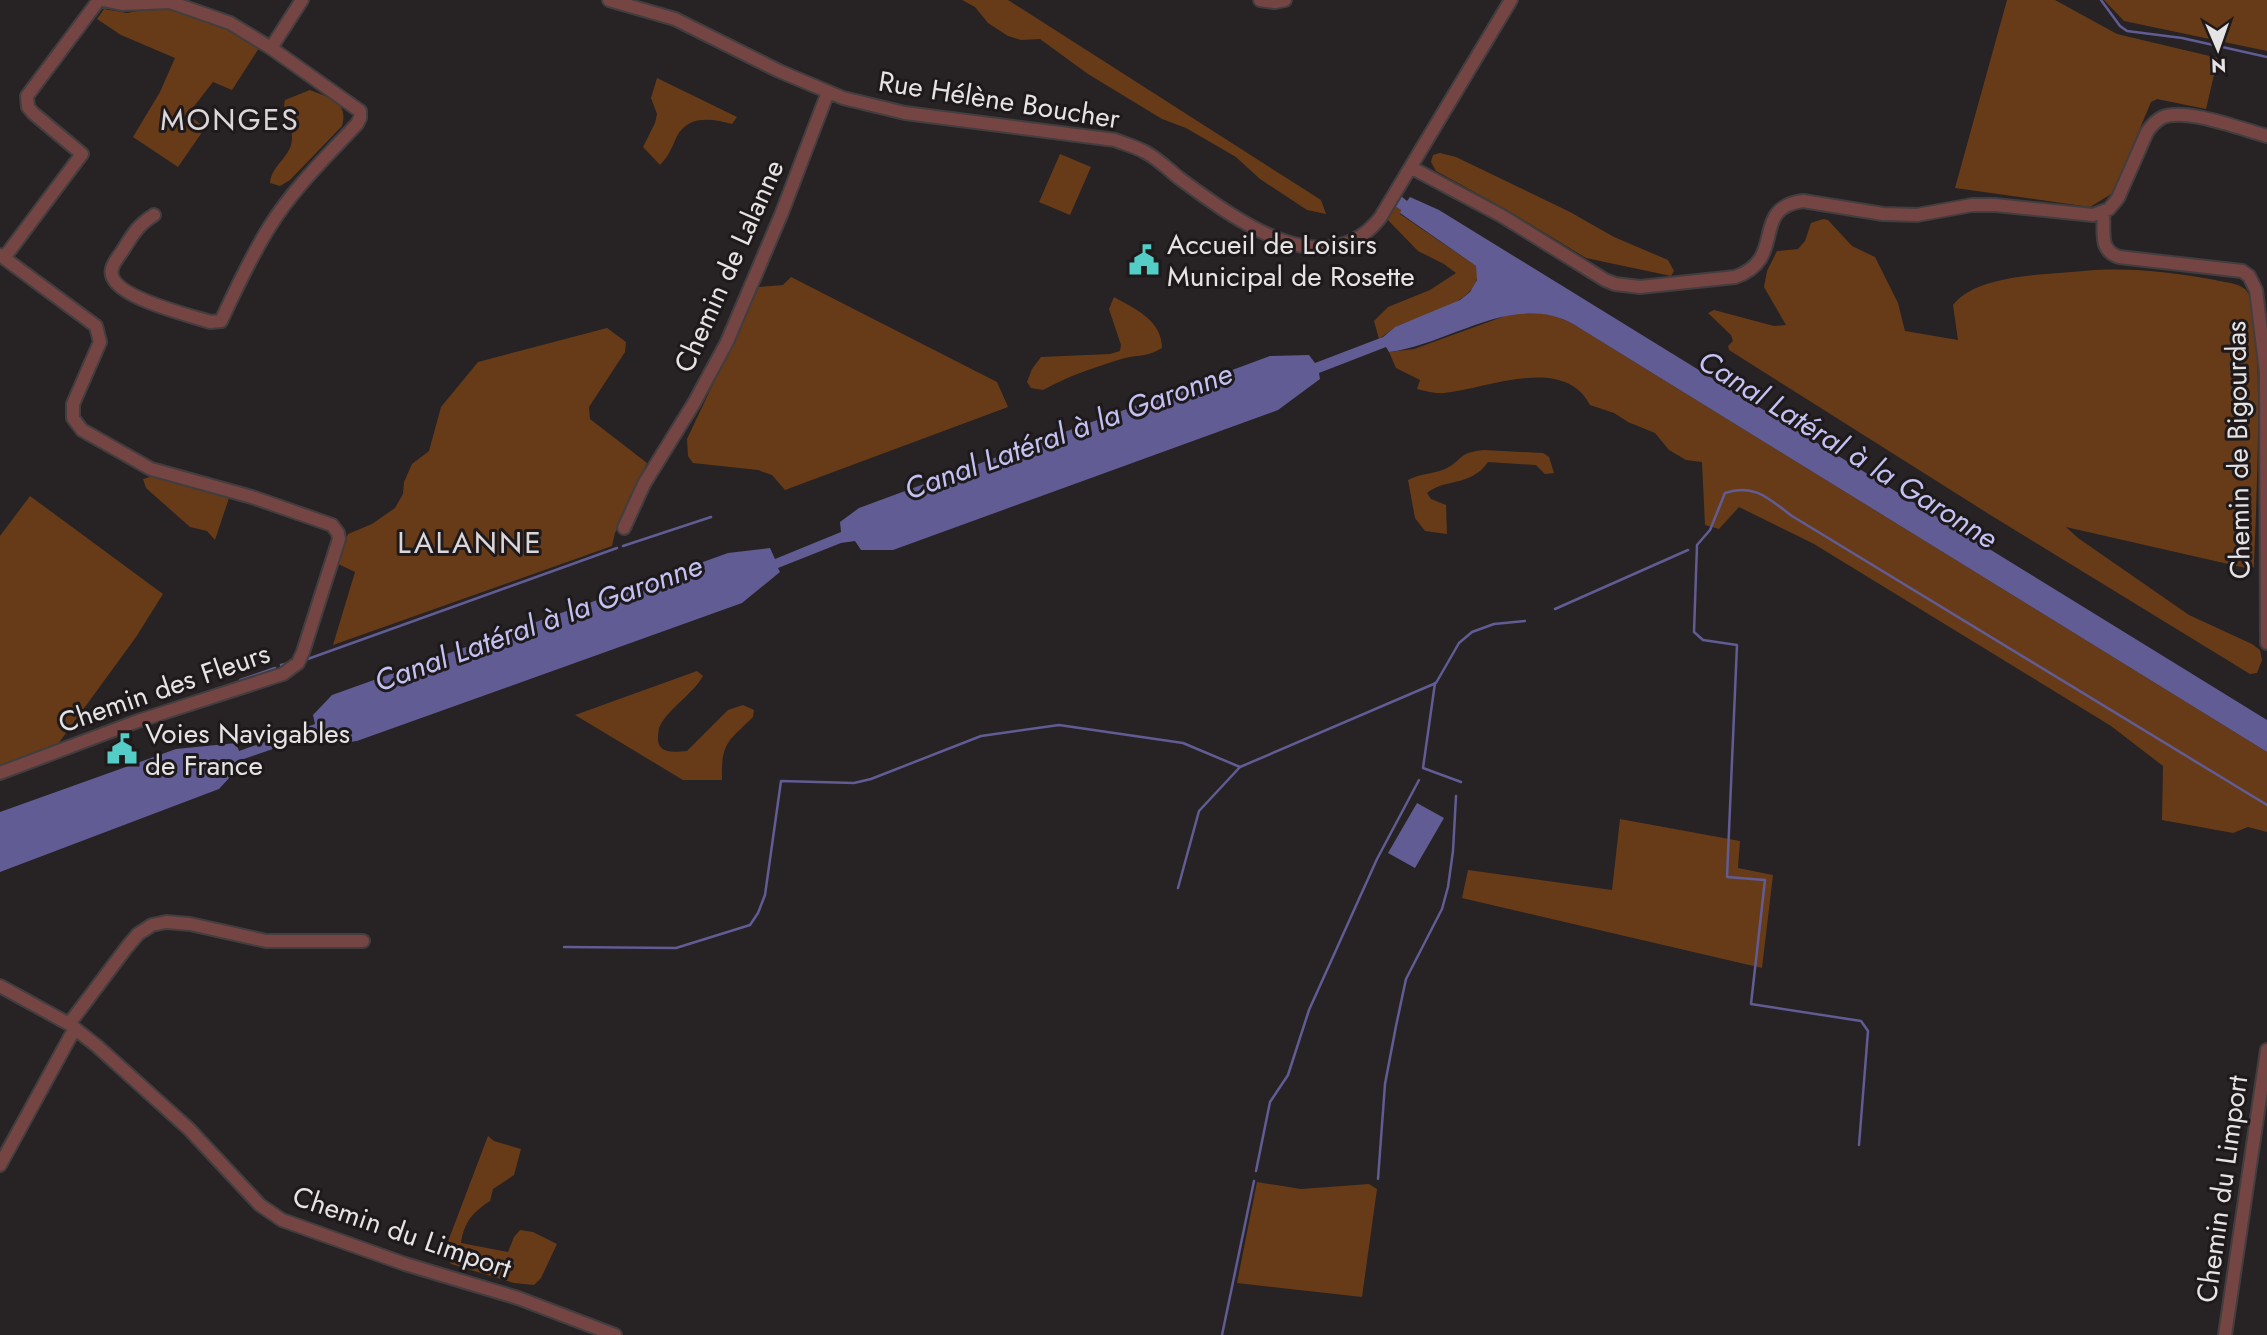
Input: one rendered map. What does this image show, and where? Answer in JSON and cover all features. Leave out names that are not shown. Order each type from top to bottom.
[{"type":"street","points":[[2,256],[82,153],[33,113],[28,107],[27,96],[101,0],[122,4],[179,4],[230,23],[271,48],[360,111],[357,124],[314,169],[272,223],[252,256],[221,321],[210,322],[131,296],[116,285],[112,278],[112,268],[139,224],[154,215]]},
{"type":"street","points":[[271,48],[302,0]]},
{"type":"street","name":"Rue Hélène Boucher","points":[[609,0],[675,19],[779,71],[873,107],[1115,140],[1145,152],[1248,226],[1296,244],[1334,248],[1370,231],[1412,168]]},
{"type":"street","points":[[1260,0],[1285,0]]},
{"type":"street","points":[[1511,0],[1412,168],[1502,216],[1605,280],[1626,286],[1640,287],[1735,277],[1749,272],[1763,257],[1774,216],[1790,203],[1803,201],[1883,214],[1917,215],[1972,205],[1995,205],[2093,215],[2103,213],[2118,198],[2147,132],[2160,118],[2183,114],[2267,136]]},
{"type":"street","name":"Chemin de Lalanne","points":[[624,528],[644,484],[727,342],[781,215],[828,92]]},
{"type":"street","name":"Chemin de Bigourdas","points":[[2103,213],[2104,244],[2110,254],[2242,271],[2249,276],[2256,290],[2266,372],[2267,643]]},
{"type":"street","name":"Chemin des Fleurs","points":[[0,773],[138,721],[252,686],[289,671],[298,663],[303,652],[340,539],[332,525],[252,498],[151,469],[89,435],[76,424],[73,404],[98,351],[100,334],[92,321],[2,256]]},
{"type":"street","points":[[0,1165],[72,1026],[145,928],[160,922],[190,924],[266,941],[363,941]]},
{"type":"street","name":"Chemin du Limport","points":[[0,986],[72,1026],[158,1100],[189,1129],[248,1193],[282,1220],[405,1264],[519,1297],[615,1335]]},
{"type":"street","name":"Chemin du Limport","points":[[2225,1335],[2267,1050]]},
{"type":"shaded area","points":[[962,0],[1008,0],[1321,200],[1326,214],[1307,210],[1260,179],[1236,157],[1186,128],[1162,119],[1088,74],[1040,39],[1021,40],[1008,36],[988,23],[975,7]]},
{"type":"shaded area","points":[[2007,0],[2055,0],[2117,34],[2218,58],[2206,109],[2157,99],[2151,102],[2113,193],[2090,207],[1955,188]]},
{"type":"shaded area","points":[[2104,0],[2267,0],[2267,51],[2124,21]]},
{"type":"shaded area","points":[[152,8],[194,16],[259,48],[232,90],[213,82],[188,114],[205,128],[178,167],[133,137],[160,92],[175,58],[121,35],[97,19],[104,9],[127,13]]},
{"type":"shaded area","points":[[657,78],[737,117],[732,124],[702,120],[688,124],[677,136],[660,165],[643,147],[657,114],[651,98]]},
{"type":"shaded area","points":[[310,90],[330,98],[340,106],[343,111],[342,126],[290,180],[280,186],[270,183],[274,171],[291,145],[292,133],[285,100]]},
{"type":"shaded area","points":[[1440,153],[1456,157],[1570,212],[1614,237],[1668,260],[1674,271],[1671,276],[1586,258],[1436,171],[1431,162],[1433,155]]},
{"type":"shaded area","points":[[1060,154],[1091,167],[1070,215],[1039,202]]},
{"type":"shaded area","points":[[1395,206],[1401,210],[1400,214],[1476,266],[1477,278],[1472,289],[1462,298],[1436,312],[1395,327],[1379,339],[1374,321],[1388,307],[1430,290],[1456,273],[1418,251],[1386,218]]},
{"type":"shaded area","points":[[1828,220],[1852,246],[1875,257],[1898,303],[1905,331],[1958,340],[1953,305],[1979,287],[2013,278],[2083,271],[2134,270],[2198,277],[2238,285],[2245,289],[2252,304],[2258,374],[2254,567],[2250,569],[2066,527],[2189,615],[2260,650],[2262,660],[2257,673],[2250,674],[1729,350],[1728,346],[1733,341],[1731,335],[1708,313],[1714,310],[1774,326],[1786,325],[1764,287],[1767,271],[1777,251],[1798,249],[1805,241],[1811,223]]},
{"type":"shaded area","points":[[791,277],[997,382],[1008,407],[785,490],[772,475],[758,470],[693,463],[688,456],[687,439],[759,287],[783,285]]},
{"type":"shaded area","points":[[1114,297],[1146,316],[1161,338],[1162,348],[1094,368],[1043,390],[1031,388],[1027,382],[1041,357],[1110,354],[1120,351],[1121,345],[1109,309]]},
{"type":"shaded area","points":[[1516,312],[1545,314],[1573,324],[2267,752],[2267,832],[2248,827],[2233,833],[2162,820],[2163,766],[2111,726],[1814,544],[1739,507],[1719,529],[1705,525],[1702,462],[1686,460],[1669,450],[1655,433],[1614,413],[1590,405],[1578,390],[1562,381],[1523,378],[1444,393],[1430,392],[1417,389],[1420,380],[1396,368],[1389,352],[1414,349]]},
{"type":"shaded area","points":[[607,328],[626,342],[625,352],[589,407],[590,419],[647,463],[615,533],[612,546],[333,645],[355,572],[336,563],[348,534],[372,524],[395,508],[403,494],[404,482],[412,464],[429,451],[441,407],[478,362]]},
{"type":"shaded area","points":[[1484,450],[1543,453],[1549,457],[1554,473],[1545,474],[1536,465],[1488,462],[1474,475],[1434,488],[1427,493],[1431,499],[1446,505],[1447,534],[1425,531],[1415,518],[1408,480],[1441,471],[1465,455]]},
{"type":"shaded area","points":[[157,475],[230,495],[215,540],[207,531],[190,527],[146,488],[143,479]]},
{"type":"shaded area","points":[[30,496],[163,594],[136,637],[58,744],[0,766],[0,536]]},
{"type":"shaded area","points":[[697,671],[703,676],[663,720],[658,743],[667,751],[687,751],[728,710],[743,705],[754,710],[753,717],[732,738],[725,750],[722,780],[683,780],[575,715]]},
{"type":"shaded area","points":[[1620,819],[1740,841],[1738,868],[1773,875],[1762,968],[1462,898],[1468,870],[1612,890]]},
{"type":"shaded area","points":[[488,1136],[494,1141],[521,1149],[514,1175],[493,1189],[490,1201],[467,1223],[461,1243],[508,1252],[520,1230],[533,1232],[557,1244],[541,1278],[534,1285],[514,1283],[451,1264],[446,1255],[447,1244]]},
{"type":"shaded area","points":[[1257,1182],[1301,1189],[1369,1184],[1377,1189],[1362,1297],[1237,1283]]},
{"type":"water","name":"Canal Latéral à la Garonne","points":[[1401,196],[1407,201],[1410,197],[1439,210],[2267,720],[2267,752],[1573,324],[1550,315],[1528,313],[1505,316],[1412,347],[1389,352],[1386,347],[1319,373],[1320,379],[1278,410],[893,550],[861,550],[855,541],[841,543],[778,568],[780,572],[742,603],[357,741],[331,743],[319,733],[241,760],[241,765],[219,789],[0,872],[0,812],[176,749],[236,743],[239,751],[315,724],[313,715],[332,695],[728,553],[770,548],[775,559],[841,532],[840,522],[859,508],[1270,356],[1309,355],[1315,363],[1383,337],[1395,327],[1460,300],[1470,292],[1477,280],[1476,266],[1400,213],[1401,210],[1395,206]]},
{"type":"water","points":[[1417,803],[1444,818],[1415,868],[1388,853]]},
{"type":"waterway","points":[[2101,0],[2120,26],[2127,31],[2182,38],[2267,57]]},
{"type":"waterway","points":[[1859,1145],[1868,1031],[1861,1021],[1751,1004],[1765,880],[1727,877],[1737,645],[1703,640],[1694,632],[1697,545],[1710,530],[1725,493],[1745,490],[1761,494],[1792,516],[2267,805]]},
{"type":"waterway","points":[[623,546],[711,517]]},
{"type":"waterway","points":[[305,660],[617,548]]},
{"type":"waterway","points":[[1555,609],[1688,550]]},
{"type":"waterway","points":[[564,947],[676,948],[750,925],[765,895],[781,781],[854,783],[871,779],[981,736],[1059,725],[1183,743],[1240,767],[1436,683],[1459,643],[1472,632],[1494,624],[1525,621]]},
{"type":"waterway","points":[[281,665],[289,663]]},
{"type":"waterway","points":[[240,680],[275,668]]},
{"type":"waterway","points":[[1435,683],[1423,768],[1461,782]]},
{"type":"waterway","points":[[1178,888],[1199,811],[1240,767]]},
{"type":"waterway","points":[[1256,1171],[1270,1102],[1288,1075],[1309,1010],[1377,859],[1419,780]]},
{"type":"waterway","points":[[1378,1179],[1385,1084],[1396,1026],[1406,979],[1442,909],[1448,887],[1456,796]]},
{"type":"waterway","points":[[1222,1335],[1254,1181]]},
{"type":"place","name":"Accueil de Loisirs Municipal de Rosette","points":[[1144,260]]},
{"type":"place","name":"Voies Navigables de France","points":[[122,749]]},
{"type":"district","name":"MONGES","points":[[230,119]]},
{"type":"district","name":"LALANNE","points":[[470,542]]}]
